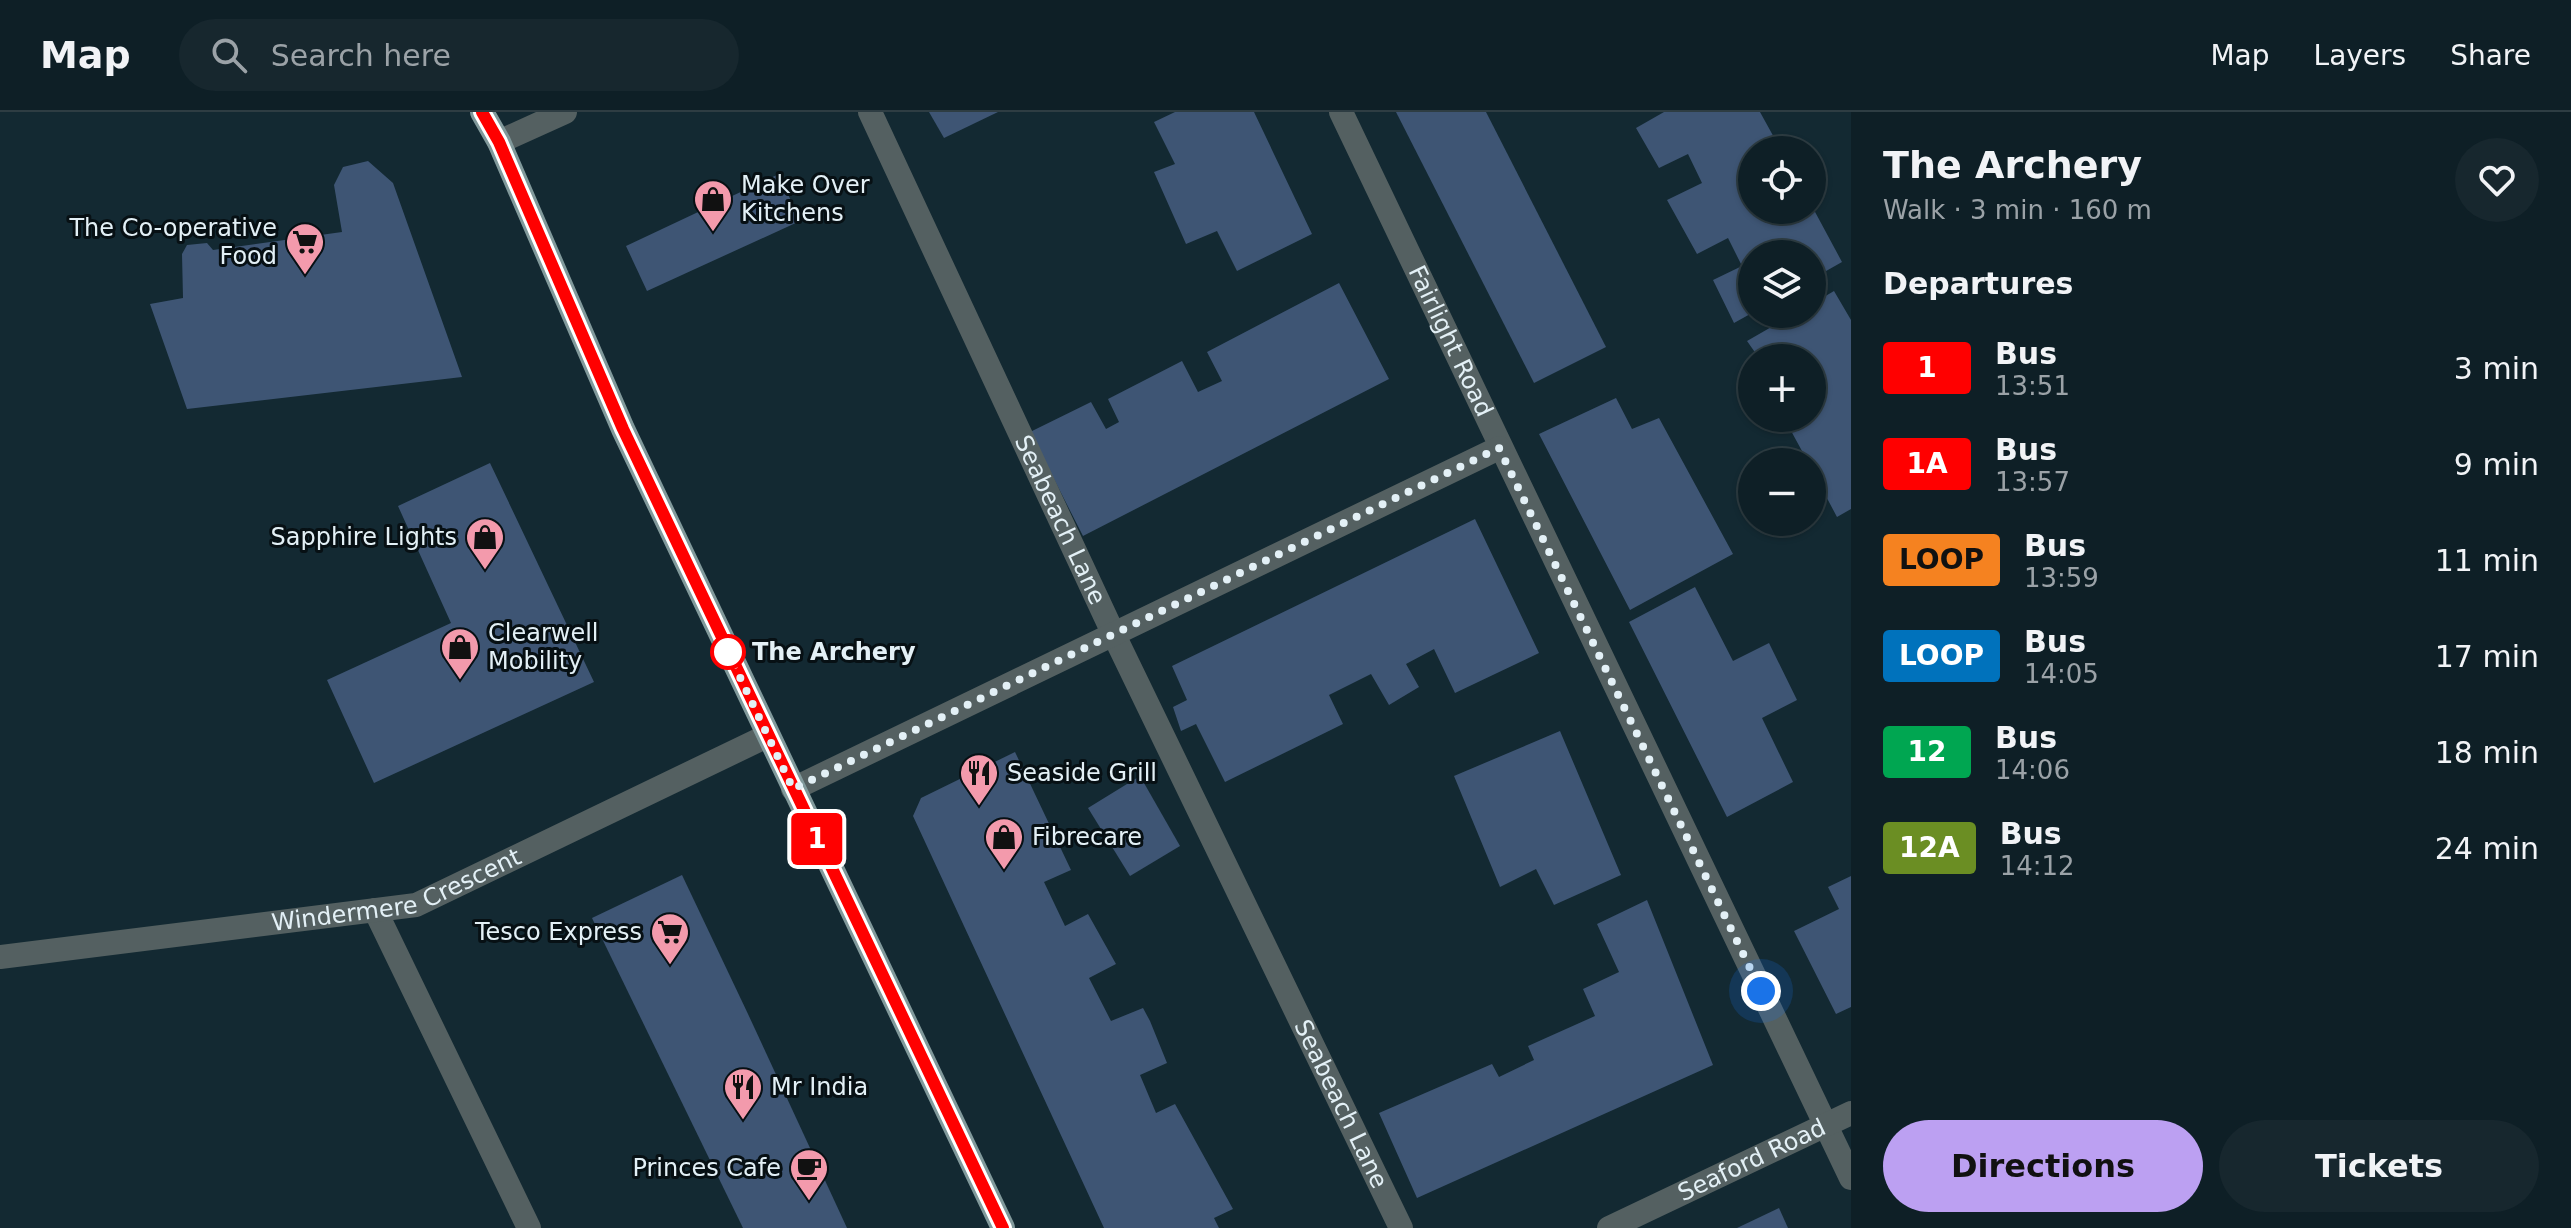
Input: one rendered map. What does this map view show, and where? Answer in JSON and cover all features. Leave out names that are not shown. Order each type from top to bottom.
[{"type":"main road","points":[[482,112],[499,142],[623,429],[1003,1228]]},
{"type":"street","points":[[499,142],[565,112]]},
{"type":"street","name":"Seabeach Lane","points":[[870,112],[1114,635],[1401,1228]]},
{"type":"street","name":"Fairlight Road","points":[[1341,112],[1499,448],[1851,1178]]},
{"type":"street","points":[[793,789],[1499,448]]},
{"type":"street","name":"Windermere Crescent","points":[[0,957],[416,905],[767,736]]},
{"type":"street","points":[[375,910],[529,1228]]},
{"type":"street","name":"Seaford Road","points":[[1609,1228],[1851,1113]]},
{"type":"building","points":[[929,112],[998,112],[944,138]]},
{"type":"building","points":[[1175,112],[1254,112],[1312,234],[1237,271],[1217,231],[1186,244],[1154,172],[1175,164],[1154,122]]},
{"type":"building","points":[[1396,112],[1486,112],[1606,347],[1534,383]]},
{"type":"building","points":[[1664,112],[1760,112],[1773,136],[1738,136],[1738,224],[1822,224],[1842,262],[1826,271],[1826,240],[1738,240],[1738,258],[1728,238],[1697,254],[1667,200],[1702,183],[1688,154],[1659,168],[1636,128]]},
{"type":"building","name":"The Co-operative Food","points":[[368,161],[393,183],[462,377],[187,409],[150,304],[183,298],[182,254],[187,245],[207,243],[213,250],[342,232],[334,185],[343,167]]},
{"type":"building","name":"Make Over Kitchens","points":[[779,174],[800,221],[647,291],[626,246]]},
{"type":"building","points":[[1738,268],[1738,321],[1734,323],[1713,280]]},
{"type":"building","points":[[1339,283],[1389,379],[1083,536],[1030,432],[1091,402],[1106,429],[1119,422],[1108,399],[1182,361],[1198,392],[1222,381],[1207,352]]},
{"type":"building","points":[[1834,291],[1851,320],[1851,509],[1837,517],[1826,496],[1826,448],[1800,448],[1792,432],[1826,432],[1826,344],[1749,344],[1747,341],[1770,328],[1826,328],[1826,296]]},
{"type":"building","points":[[1616,398],[1632,429],[1659,418],[1733,554],[1630,610],[1539,434]]},
{"type":"building","name":"Clearwell Mobility","points":[[490,463],[594,682],[374,783],[327,680],[451,623],[398,506]]},
{"type":"building","points":[[1475,519],[1539,653],[1455,693],[1434,649],[1406,664],[1419,687],[1389,705],[1371,674],[1329,695],[1343,724],[1225,782],[1196,724],[1181,731],[1173,707],[1187,700],[1172,666]]},
{"type":"building","points":[[1695,587],[1733,661],[1769,643],[1797,700],[1762,718],[1793,782],[1727,817],[1629,622]]},
{"type":"building","points":[[1560,731],[1621,875],[1554,905],[1536,869],[1500,887],[1454,776]]},
{"type":"building","points":[[1015,752],[1071,870],[1044,882],[1065,926],[1088,914],[1116,964],[1089,978],[1111,1021],[1143,1008],[1150,1021],[1167,1063],[1140,1075],[1156,1113],[1175,1104],[1233,1209],[1214,1218],[1219,1228],[1104,1228],[913,816],[921,798]]},
{"type":"building","points":[[1140,776],[1180,846],[1130,876],[1088,808]]},
{"type":"building","points":[[682,875],[847,1228],[743,1228],[592,918]]},
{"type":"building","points":[[1851,876],[1851,1007],[1836,1014],[1794,931],[1839,909],[1828,887]]},
{"type":"building","points":[[1647,900],[1713,1065],[1417,1198],[1379,1113],[1492,1064],[1499,1077],[1534,1060],[1528,1046],[1595,1016],[1583,989],[1619,972],[1597,924]]},
{"type":"building","points":[[1779,1208],[1788,1228],[1737,1228]]},
{"type":"bus line","name":"1","points":[[482,112],[499,142],[636,457],[1003,1228]]},
{"type":"place","name":"Make Over Kitchens","points":[[713,233]]},
{"type":"place","name":"The Co-operative Food","points":[[305,276]]},
{"type":"place","name":"Sapphire Lights","points":[[485,571]]},
{"type":"place","name":"The Archery","points":[[728,652]]},
{"type":"place","name":"Clearwell Mobility","points":[[460,681]]},
{"type":"place","name":"Seaside Grill","points":[[979,807]]},
{"type":"place","name":"Fibrecare","points":[[1004,871]]},
{"type":"place","name":"Tesco Express","points":[[670,966]]},
{"type":"place","name":"Mr India","points":[[743,1121]]},
{"type":"place","name":"Princes Cafe","points":[[809,1202]]},
{"type":"route","points":[[728,652],[793,789],[1499,448],[1761,991]]}]
